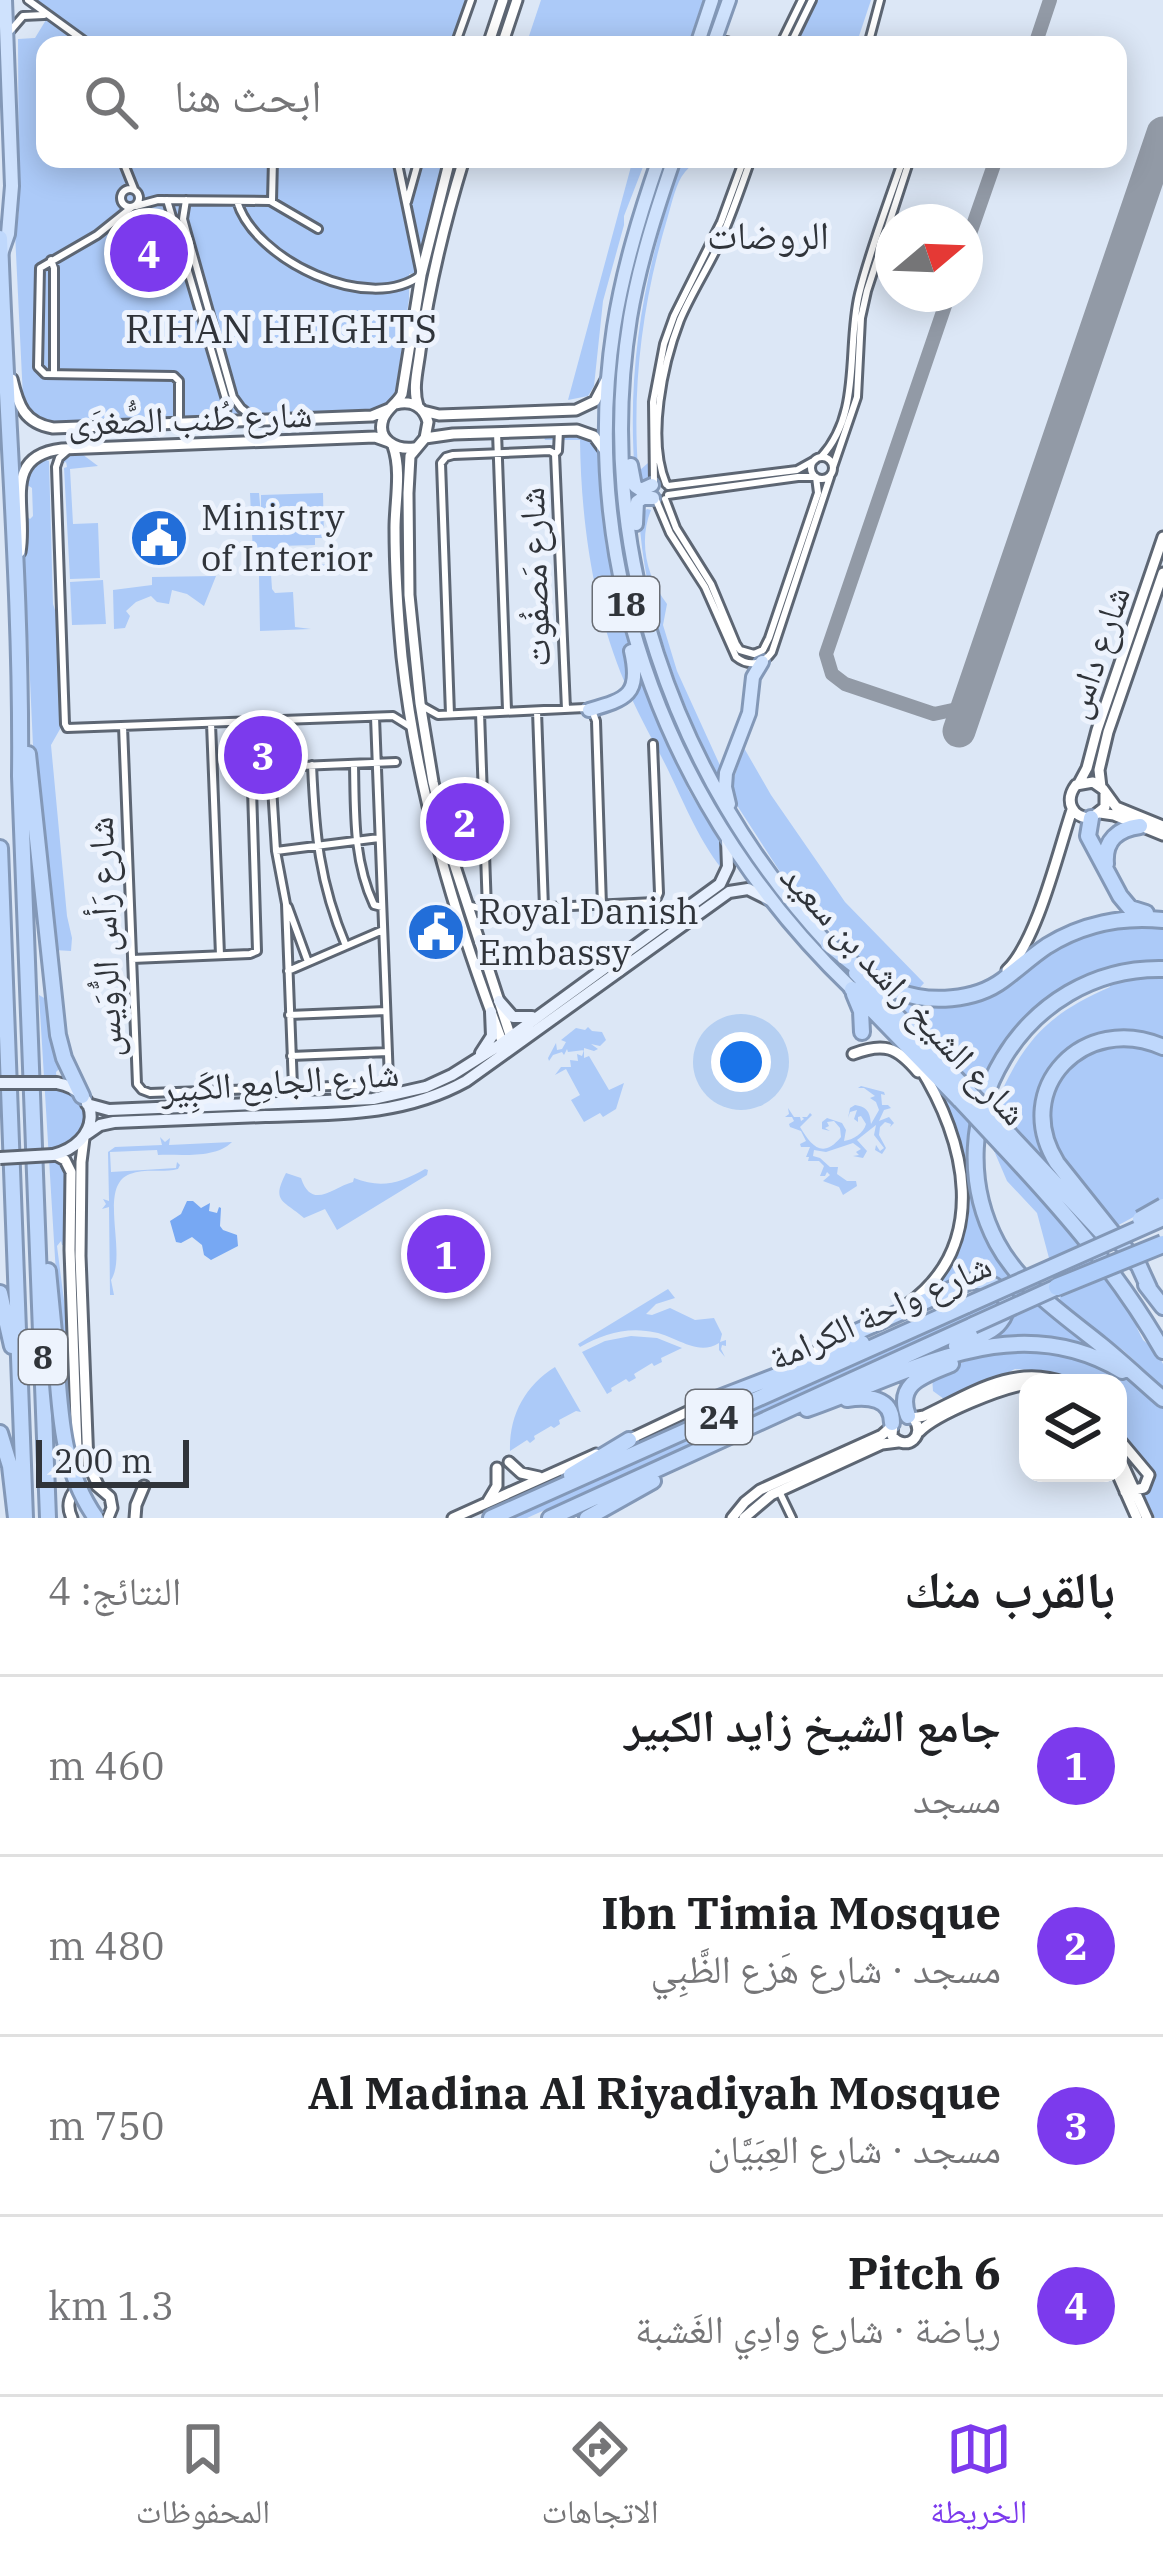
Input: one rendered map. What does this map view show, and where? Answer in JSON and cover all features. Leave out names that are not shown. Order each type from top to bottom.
[{"type":"highway","name":"8","points":[[0,238],[48,1518]]},
{"type":"highway","points":[[20,713],[58,1035],[85,1100]]},
{"type":"highway","points":[[1096,816],[1088,829],[1089,839],[1122,899],[1130,908],[1163,918]]},
{"type":"highway","points":[[1108,874],[1110,841],[1140,826]]},
{"type":"highway","name":"8","points":[[0,848],[22,1409],[21,1518]]},
{"type":"highway","points":[[828,944],[899,992],[949,998],[990,989],[1048,945],[1075,932],[1123,920],[1163,918]]},
{"type":"highway","name":"شارع الشيخ راشد بن سعيد","points":[[828,944],[944,1066],[964,1096]]},
{"type":"highway","points":[[1157,1394],[1050,1304],[1011,1264],[985,1214],[975,1146],[994,1073],[1032,1021],[1090,984],[1125,973],[1163,969]]},
{"type":"highway","points":[[852,989],[861,1011],[862,1032]]},
{"type":"highway","name":"شارع الشيخ راشد بن سعيد","points":[[852,989],[964,1096],[1163,1306]]},
{"type":"highway","points":[[879,1016],[890,1017],[925,1054],[944,1066]]},
{"type":"highway","points":[[1149,1288],[1139,1267],[1057,1163],[1041,1119],[1047,1089],[1071,1055],[1105,1039],[1148,1040],[1163,1047]]},
{"type":"highway","name":"شارع الشيخ راشد بن سعيد","points":[[1006,1140],[1117,1277],[1163,1352]]},
{"type":"highway","points":[[38,1195],[64,1444],[74,1479],[107,1517]]},
{"type":"highway","points":[[1012,1285],[1163,1206]]},
{"type":"highway","name":"شارع واحة الكرامة","points":[[493,1511],[1163,1218]]},
{"type":"highway","points":[[1057,1287],[1163,1242]]},
{"type":"highway","points":[[852,1334],[974,1280],[997,1286],[1006,1309],[997,1325],[909,1369]]},
{"type":"highway","name":"شارع واحة الكرامة","points":[[550,1518],[1057,1287]]},
{"type":"highway","points":[[0,1293],[22,1409]]},
{"type":"highway","points":[[719,1398],[946,1313]]},
{"type":"highway","points":[[911,1417],[904,1397],[917,1380],[970,1356],[1014,1344]]},
{"type":"highway","points":[[762,1424],[980,1346],[1042,1344],[1077,1351],[1114,1366],[1157,1394]]},
{"type":"highway","points":[[824,1403],[874,1399],[888,1406],[891,1425]]},
{"type":"highway","points":[[0,1433],[21,1518]]},
{"type":"highway","points":[[493,1511],[600,1459],[628,1440]]},
{"type":"highway","points":[[587,1518],[714,1445]]},
{"type":"main road","points":[[1,255],[12,188],[5,0]]},
{"type":"main road","points":[[700,36],[712,0]]},
{"type":"main road","points":[[716,36],[729,0]]},
{"type":"main road","name":"شارع الشيخ راشد بن سعيد","points":[[656,168],[621,286],[608,375],[605,451],[613,539],[627,608],[644,667],[680,756],[728,840],[772,901],[852,989]]},
{"type":"main road","name":"شارع الشيخ راشد بن سعيد","points":[[671,168],[637,285],[623,392],[622,453],[640,597],[664,679],[717,795],[754,853],[828,944]]},
{"type":"main road","points":[[623,392],[633,482],[641,490],[660,491]]},
{"type":"main road","points":[[640,597],[635,506],[660,491]]},
{"type":"main road","points":[[594,711],[618,702],[634,682],[627,608]]},
{"type":"main road","points":[[754,853],[727,799],[725,773],[749,713],[753,677],[761,662]]},
{"type":"main road","points":[[725,877],[728,840]]},
{"type":"main road","points":[[725,877],[734,874],[739,878],[734,890]]},
{"type":"main road","name":"شارع الجامِع الكَبِير","points":[[55,1155],[76,1146],[100,1125],[114,1122],[372,1112],[419,1102],[460,1084],[546,1011],[725,877]]},
{"type":"main road","points":[[734,890],[753,890],[772,901]]},
{"type":"main road","name":"شارع الجامِع الكَبِير","points":[[85,1100],[114,1110],[336,1094],[385,1098],[418,1090],[508,1045],[734,890]]},
{"type":"main road","points":[[476,1060],[492,1036],[495,1006],[520,1019],[546,1011]]},
{"type":"main road","points":[[0,1083],[68,1085],[85,1100],[90,1115],[86,1136]]},
{"type":"main road","points":[[0,1158],[55,1155]]},
{"type":"street","points":[[28,0],[80,36]]},
{"type":"street","points":[[458,36],[471,0]]},
{"type":"street","points":[[491,36],[503,0]]},
{"type":"street","points":[[505,36],[517,0]]},
{"type":"street","points":[[785,36],[802,0]]},
{"type":"street","points":[[794,36],[812,0]]},
{"type":"street","points":[[870,36],[880,0]]},
{"type":"street","points":[[8,63],[14,23],[26,15],[47,15]]},
{"type":"street","points":[[114,219],[122,196],[124,168]]},
{"type":"street","points":[[272,202],[273,168]]},
{"type":"street","points":[[399,168],[421,274]]},
{"type":"street","points":[[406,204],[416,168]]},
{"type":"street","points":[[448,168],[421,274],[402,391],[382,424],[397,459],[396,586],[407,699],[495,1006]]},
{"type":"street","points":[[425,438],[428,422],[415,392],[422,338],[462,168]]},
{"type":"street","points":[[744,168],[674,316],[653,402],[660,491],[670,533],[705,587],[736,657],[745,663],[761,662],[772,652],[857,397],[861,318],[903,168]]},
{"type":"street","points":[[660,491],[676,528],[711,584],[736,644],[754,654],[763,650],[818,493],[812,467],[831,446],[846,411],[860,290],[903,168]]},
{"type":"street","points":[[124,171],[140,201],[97,235],[41,266],[37,364],[41,372],[53,374],[176,376],[173,424],[160,429],[158,435],[167,447]]},
{"type":"street","points":[[122,196],[128,189],[163,200]]},
{"type":"street","points":[[122,196],[124,205],[134,207],[163,200],[272,202],[318,229]]},
{"type":"street","points":[[163,200],[227,403],[225,416],[218,422]]},
{"type":"street","points":[[186,200],[183,219],[233,397],[258,421]]},
{"type":"street","points":[[237,201],[259,236],[314,275],[353,286],[402,287],[416,302]]},
{"type":"street","points":[[51,260],[53,374]]},
{"type":"street","points":[[402,287],[421,274]]},
{"type":"street","name":"شارع طُنب الصُّغرَى","points":[[6,353],[18,403],[26,416],[53,428],[372,416],[393,407]]},
{"type":"street","points":[[576,410],[595,401],[608,375]]},
{"type":"street","points":[[393,407],[407,403],[439,415],[576,410],[588,419],[578,430]]},
{"type":"street","points":[[556,451],[558,430]]},
{"type":"street","points":[[508,1045],[439,855],[418,729],[407,546],[409,460],[425,438],[440,434],[578,430],[594,436],[605,451]]},
{"type":"street","points":[[497,432],[507,712]]},
{"type":"street","name":"شارع طُنب الصُّغرَى","points":[[15,563],[22,540],[21,478],[39,454],[375,437],[391,444]]},
{"type":"street","points":[[391,444],[415,447]]},
{"type":"street","points":[[69,449],[56,467],[70,725],[393,716],[418,729]]},
{"type":"street","name":"شارع مَصفُوت","points":[[450,714],[441,463],[451,455],[498,452],[556,451],[566,709]]},
{"type":"street","points":[[39,454],[56,467]]},
{"type":"street","points":[[660,491],[796,470],[818,459],[830,461],[833,467]]},
{"type":"street","points":[[660,491],[830,477]]},
{"type":"street","name":"شارع داس","points":[[1079,783],[1163,537]]},
{"type":"street","points":[[432,572],[444,572]]},
{"type":"street","name":"شارع داس","points":[[1103,790],[1099,770],[1108,732],[1163,573]]},
{"type":"street","points":[[393,716],[407,699]]},
{"type":"street","points":[[420,704],[438,715]]},
{"type":"street","points":[[537,710],[544,908]]},
{"type":"street","points":[[418,729],[438,715],[594,711],[602,906]]},
{"type":"street","points":[[474,927],[487,910],[480,713]]},
{"type":"street","points":[[291,1056],[388,1052],[375,717]]},
{"type":"street","points":[[211,723],[220,955]]},
{"type":"street","name":"شارع رَأس الرُّوَيس","points":[[123,726],[136,1080],[142,1090],[293,1087],[336,1094],[387,1083],[388,1052]]},
{"type":"street","points":[[466,903],[487,910],[649,904],[658,896],[653,744]]},
{"type":"street","points":[[300,766],[396,763]]},
{"type":"street","points":[[354,764],[356,841],[370,898],[382,907]]},
{"type":"street","points":[[312,766],[316,846],[346,946]]},
{"type":"street","points":[[949,998],[993,980],[1015,962],[1032,928],[1072,810],[1070,796],[1079,783],[1093,782],[1119,808],[1163,830]]},
{"type":"street","points":[[272,787],[275,851],[286,904],[309,963]]},
{"type":"street","points":[[132,958],[253,954],[258,949],[252,789]]},
{"type":"street","points":[[1096,816],[1105,807],[1103,790]]},
{"type":"street","points":[[1072,810],[1079,817],[1114,815],[1163,830]]},
{"type":"street","points":[[275,851],[379,838]]},
{"type":"street","points":[[286,904],[293,1087]]},
{"type":"street","points":[[288,971],[383,930]]},
{"type":"street","points":[[290,1015],[386,1010]]},
{"type":"street","points":[[453,1518],[493,1511],[545,1477],[852,1334],[916,1298],[937,1277],[959,1230],[963,1198],[957,1151],[926,1075],[902,1040]]},
{"type":"street","points":[[853,1054],[879,1046],[898,1053],[919,1074],[944,1112]]},
{"type":"street","points":[[86,1136],[81,1162],[80,1256],[88,1468],[110,1497],[107,1517]]},
{"type":"street","points":[[55,1155],[65,1160],[71,1172],[79,1465],[70,1516]]},
{"type":"street","points":[[732,1518],[760,1490],[881,1435],[897,1417],[927,1414],[1019,1377]]},
{"type":"street","points":[[743,1518],[778,1491],[883,1444],[910,1443],[930,1422],[1019,1386]]},
{"type":"street","points":[[911,1417],[919,1432]]},
{"type":"street","points":[[891,1425],[898,1442]]},
{"type":"street","points":[[1127,1449],[1149,1475],[1146,1485],[1130,1491]]},
{"type":"street","points":[[509,1462],[524,1474],[545,1477]]},
{"type":"street","points":[[493,1511],[496,1468]]},
{"type":"street","points":[[1124,1482],[1148,1518]]},
{"type":"street","points":[[1127,1482],[1137,1518]]},
{"type":"street","points":[[76,1489],[98,1485]]},
{"type":"street","points":[[135,1518],[144,1486]]},
{"type":"street","points":[[778,1491],[792,1518]]},
{"type":"shaded area","points":[[37,0],[467,0],[455,36],[36,36],[52,10]]},
{"type":"shaded area","points":[[541,0],[703,0],[691,36],[529,36]]},
{"type":"shaded area","points":[[818,0],[871,0],[859,36],[798,36]]},
{"type":"shaded area","points":[[35,38],[36,168],[394,168],[416,273],[409,274],[395,395],[385,406],[376,411],[268,416],[246,409],[242,413],[248,417],[227,418],[229,413],[224,411],[216,418],[189,419],[183,415],[183,406],[176,406],[175,415],[167,420],[50,424],[41,423],[20,402],[15,233],[19,212],[18,39]]},
{"type":"shaded area","points":[[420,168],[445,168],[421,253],[410,198]]},
{"type":"shaded area","points":[[631,168],[643,168],[624,216],[603,301],[594,386],[588,396],[568,400]]},
{"type":"shaded area","points":[[680,168],[690,168],[675,193],[641,341],[638,469],[648,463],[649,476],[643,481],[635,476],[633,394],[641,315],[658,237]]},
{"type":"shaded area","points":[[506,434],[580,436],[598,448],[606,547],[632,649],[659,726],[689,791],[722,846],[726,856],[722,869],[689,814],[614,654],[591,564],[580,440],[501,440]]},
{"type":"shaded area","points":[[82,454],[98,466],[70,469],[73,524],[98,523],[100,578],[70,579],[67,467],[66,462],[61,464],[66,455]]},
{"type":"shaded area","points":[[42,458],[49,461],[53,604],[59,622],[64,722],[51,745],[71,951],[54,950],[33,746],[23,525],[26,516],[33,516],[32,488],[25,489],[26,479]]},
{"type":"shaded area","points":[[250,493],[259,493],[261,515],[261,495],[323,493],[324,538],[315,538],[315,545],[278,546],[278,553],[253,553]]},
{"type":"shaded area","points":[[651,510],[645,535],[647,559],[667,604],[663,625],[677,671],[723,772],[722,783],[678,687],[656,620],[639,516]]},
{"type":"shaded area","points":[[260,559],[278,559],[279,566],[340,564],[341,571],[271,574],[275,593],[293,592],[295,627],[311,629],[260,631],[259,575],[253,574]]},
{"type":"shaded area","points":[[216,576],[204,606],[172,590],[169,604],[151,596],[136,602],[126,611],[130,616],[125,628],[114,629],[113,590],[152,585],[152,577]]},
{"type":"shaded area","points":[[103,580],[106,624],[72,625],[70,582]]},
{"type":"shaded area","points":[[744,748],[845,902],[924,983],[916,992],[880,978],[854,958],[786,881],[729,793]]},
{"type":"shaded area","points":[[1163,925],[1163,963],[1124,967],[1050,1001],[982,1095],[885,991],[948,1003],[1061,944],[1110,927]]},
{"type":"shaded area","points":[[1163,973],[1163,1042],[1119,1039],[1064,1059],[1045,1075],[1036,1115],[1054,1168],[994,1108],[1015,1065],[1038,1034],[1068,1009],[1110,983]]},
{"type":"shaded area","points":[[39,995],[46,999],[59,1069],[57,1084],[77,1097],[84,1114],[79,1132],[60,1146],[58,1158],[66,1168],[66,1245],[61,1241],[57,1246],[70,1328],[76,1462],[66,1438]]},
{"type":"shaded area","points":[[576,1028],[602,1032],[606,1040],[600,1046],[591,1044],[598,1049],[567,1049],[564,1055],[548,1058],[556,1043],[557,1050],[562,1049],[566,1042],[561,1040]]},
{"type":"shaded area","points":[[1119,1042],[1163,1051],[1163,1201],[1115,1227],[1054,1151],[1046,1124],[1052,1088],[1078,1056]]},
{"type":"shaded area","points":[[584,1050],[584,1058],[589,1056],[609,1090],[624,1083],[616,1109],[584,1122],[571,1100],[580,1095],[566,1069],[555,1075],[561,1067],[571,1067],[570,1060],[578,1061],[577,1054],[582,1056]]},
{"type":"shaded area","points":[[934,1081],[975,1125],[973,1147],[997,1247],[1111,1358],[1043,1336],[972,1343],[1002,1329],[1006,1285],[997,1279],[978,1276],[929,1292],[953,1257],[968,1196],[963,1154]]},
{"type":"shaded area","points":[[858,1088],[884,1092],[882,1105],[891,1108],[884,1110],[879,1121],[889,1117],[894,1123],[880,1127],[886,1148],[882,1154],[875,1150],[876,1145],[880,1151],[884,1148],[874,1135],[876,1125],[857,1140],[867,1151],[863,1158],[853,1156],[861,1149],[853,1143],[826,1152],[814,1150],[813,1156],[838,1167],[837,1174],[856,1181],[857,1186],[843,1195],[839,1187],[823,1181],[830,1175],[820,1176],[824,1166],[819,1161],[808,1161],[810,1147],[801,1147],[806,1141],[801,1131],[790,1127],[792,1117],[785,1117],[788,1108],[801,1121],[810,1113],[800,1127],[823,1149],[841,1137],[834,1121],[827,1122],[825,1128],[830,1131],[822,1129],[827,1118],[842,1123],[844,1141],[851,1139],[866,1124],[861,1116],[858,1122],[854,1119],[857,1110],[848,1118],[850,1108],[866,1109],[871,1124],[879,1110],[870,1098],[875,1096]]},
{"type":"shaded area","points":[[160,1137],[165,1142],[170,1138],[169,1145],[232,1142],[198,1154],[110,1152],[111,1172],[180,1165],[178,1169],[172,1170],[136,1172],[120,1181],[114,1206],[114,1295],[110,1295],[109,1207],[102,1209],[103,1199],[109,1201],[108,1152],[115,1147],[162,1145]]},
{"type":"shaded area","points":[[989,1139],[1091,1253],[1133,1310],[1143,1340],[1163,1364],[1163,1387],[1061,1303],[1037,1213],[1007,1181]]},
{"type":"shaded area","points":[[425,1169],[427,1175],[337,1230],[325,1209],[304,1218],[280,1195],[286,1173],[301,1178],[317,1195],[354,1178],[391,1183]]},
{"type":"shaded area","points":[[187,1201],[201,1208],[210,1203],[209,1211],[217,1213],[221,1208],[220,1226],[237,1235],[238,1246],[211,1260],[192,1237],[176,1242],[170,1221],[181,1214]]},
{"type":"shaded area","points":[[668,1289],[675,1298],[656,1304],[646,1314],[670,1308],[695,1320],[714,1318],[722,1334],[720,1342],[726,1340],[721,1349],[725,1357],[719,1350],[719,1343],[702,1348],[637,1330],[578,1344]]},
{"type":"shaded area","points":[[1002,1293],[1004,1302],[527,1518],[499,1518]]},
{"type":"shaded area","points":[[631,1336],[657,1338],[682,1348],[607,1394],[582,1352]]},
{"type":"shaded area","points":[[1028,1348],[1068,1356],[1116,1374],[1015,1369],[944,1399],[933,1391],[933,1381],[949,1368]]},
{"type":"shaded area","points":[[555,1367],[581,1412],[510,1451],[512,1425],[521,1403]]},
{"type":"shaded area","points":[[1127,1380],[1163,1405],[1163,1518],[1155,1518],[1143,1492],[1154,1479],[1127,1442]]},
{"type":"taxiway","points":[[1038,36],[1050,0]]},
{"type":"taxiway","points":[[980,204],[993,168]]},
{"type":"taxiway","points":[[943,312],[826,654],[832,674],[845,684],[934,714],[957,709],[973,692]]},
{"type":"runway","points":[[959,731],[1163,133]]},
{"type":"place","name":"Pitch 6","points":[[149,253]]},
{"type":"place","name":"Ministry of Interior","points":[[159,538]]},
{"type":"place","name":"Al Madina Al Riyadiyah Mosque","points":[[263,755]]},
{"type":"place","name":"Ibn Timia Mosque","points":[[465,822]]},
{"type":"place","name":"Royal Danish Embassy","points":[[436,932]]},
{"type":"place","name":"جامع الشيخ زايد الكبير","points":[[446,1254]]},
{"type":"district","name":"الروضات","points":[[768,235]]},
{"type":"district","name":"RIHAN HEIGHTS","points":[[281,329]]}]
